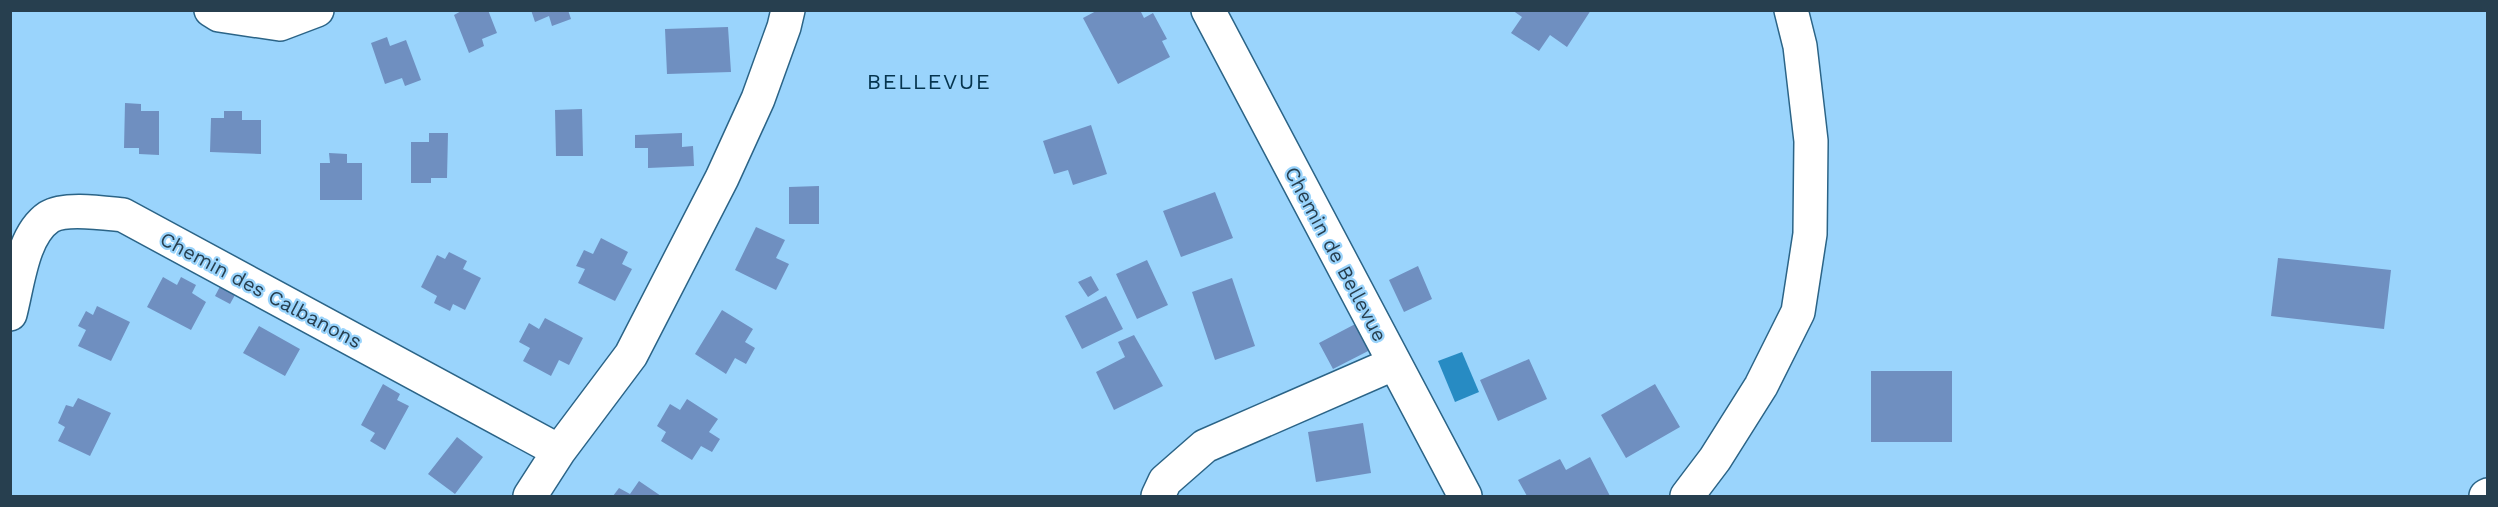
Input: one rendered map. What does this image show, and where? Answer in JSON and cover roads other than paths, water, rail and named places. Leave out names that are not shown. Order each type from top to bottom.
[{"type":"street","points":[[211,10],[219,15],[280,24],[317,10]]},
{"type":"street","points":[[530,496],[559,451],[637,345],[722,178],[758,99],[788,10]]},
{"type":"street","name":"Chemin de Bellevue","points":[[1208,10],[1393,364],[1465,496]]},
{"type":"street","points":[[1688,496],[1715,459],[1761,386],[1798,312],[1810,234],[1811,141],[1800,46],[1791,10]]},
{"type":"street","name":"Chemin des Calbanons","points":[[10,314],[28,240],[50,216],[79,210],[123,215],[559,451]]},
{"type":"street","points":[[1158,496],[1165,481],[1205,446],[1393,364]]},
{"type":"water","points":[[1462,352],[1479,392],[1455,402],[1438,361]]},
{"type":"district","name":"BELLEVUE","points":[[929,81]]}]
